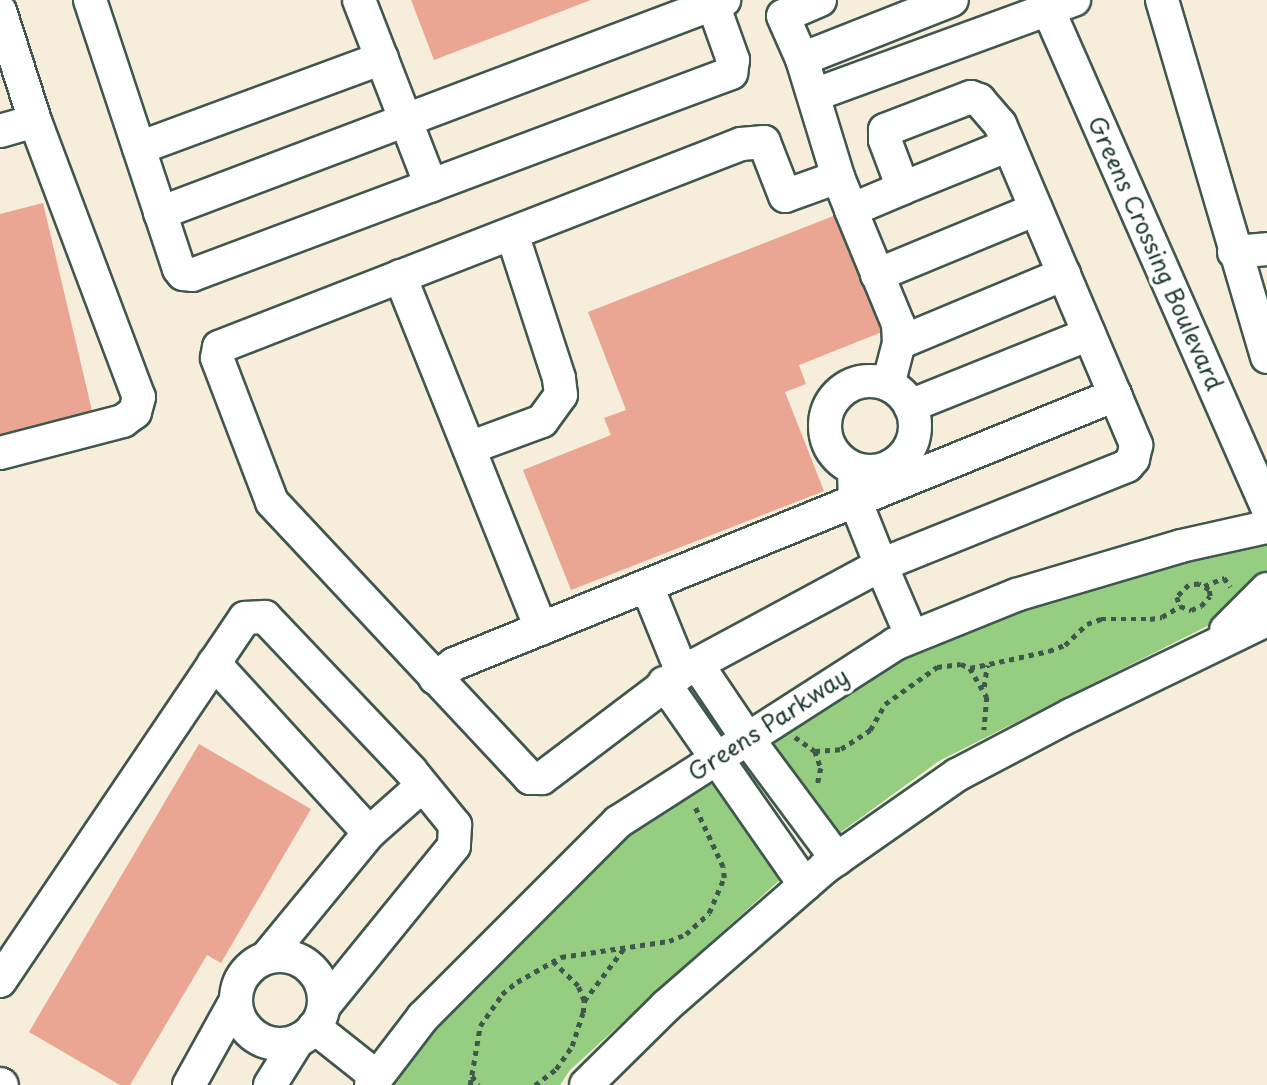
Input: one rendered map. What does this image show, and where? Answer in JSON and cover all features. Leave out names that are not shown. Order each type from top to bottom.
[{"type":"street","points":[[90,0],[160,213],[179,269],[183,274],[192,275],[730,74],[733,60],[718,2],[160,213]]},
{"type":"street","points":[[359,0],[431,186]]},
{"type":"street","points":[[820,0],[779,8],[802,59],[838,177],[898,324],[899,396],[916,426],[907,453],[883,469],[854,469],[841,461],[831,449],[825,435],[825,420],[830,405],[852,384],[866,381],[899,396],[1089,334]]},
{"type":"street","points":[[802,59],[952,0]]},
{"type":"street","points":[[1162,0],[1267,357]]},
{"type":"street","points":[[814,95],[1055,3]]},
{"type":"street","name":"Greens Crossing Boulevard","points":[[1055,3],[1267,507]]},
{"type":"street","points":[[0,11],[35,121],[139,397],[135,412],[123,421],[0,453]]},
{"type":"street","points":[[139,148],[382,58]]},
{"type":"street","points":[[838,177],[785,196],[764,142],[741,144],[219,347],[217,358],[272,502],[524,774],[536,779],[542,778],[681,673],[881,565],[1127,466],[1133,459],[1136,445],[1037,209],[992,112],[979,100],[971,97],[888,127],[885,140],[903,188]]},
{"type":"street","points":[[0,131],[35,121]]},
{"type":"street","points":[[851,210],[1009,145]]},
{"type":"street","points":[[877,275],[1037,209]]},
{"type":"street","points":[[469,448],[542,421],[561,395],[559,379],[512,233]]},
{"type":"street","points":[[1234,252],[1267,249]]},
{"type":"street","points":[[899,343],[1064,274]]},
{"type":"street","points":[[400,276],[541,629]]},
{"type":"street","points":[[435,678],[454,664],[1115,395]]},
{"type":"street","points":[[854,469],[855,500],[912,637]]},
{"type":"street","name":"Greens Parkway","points":[[374,1081],[423,1017],[618,822],[895,644],[1017,595],[1181,546],[1267,527]]},
{"type":"street","points":[[647,586],[715,758],[806,885]]},
{"type":"street","points":[[1185,660],[1238,621],[1267,589]]},
{"type":"street","points":[[0,981],[245,618],[265,617],[455,825],[454,846],[312,1024],[270,1085]]},
{"type":"street","points":[[586,1085],[666,1006],[837,859],[957,775],[1267,620]]},
{"type":"street","points":[[214,663],[369,833]]},
{"type":"street","points":[[681,673],[747,737],[837,859]]},
{"type":"street","points":[[189,1085],[235,1002],[243,974],[267,957],[369,833],[422,786]]},
{"type":"street","points":[[235,1002],[245,1028],[256,1038],[285,1044],[312,1024],[323,991],[309,966],[296,958],[267,957]]},
{"type":"street","points":[[312,1024],[374,1081]]},
{"type":"path","points":[[1180,606],[1177,597],[1189,585],[1204,586],[1224,578],[1231,585],[1226,595]]},
{"type":"path","points":[[1204,586],[1210,596]]},
{"type":"path","points":[[1210,596],[1219,597]]},
{"type":"path","points":[[1180,606],[1191,610],[1201,607],[1210,596]]},
{"type":"path","points":[[970,668],[1065,645],[1087,624],[1101,619],[1150,619],[1162,617],[1180,606]]},
{"type":"path","points":[[815,751],[841,749],[861,738],[870,730],[885,704],[937,667],[961,664],[970,668],[984,688]]},
{"type":"path","points":[[980,736],[988,717],[984,688],[987,665]]},
{"type":"path","points":[[783,737],[793,736],[815,751],[821,768],[817,797]]},
{"type":"path","points":[[470,1085],[475,1042],[488,1012],[517,982],[552,961],[583,952],[669,942],[686,934],[709,913],[724,878],[723,867],[720,856],[698,819],[694,801]]},
{"type":"path","points":[[535,1085],[556,1069],[572,1046],[584,1001],[625,947]]},
{"type":"path","points":[[552,961],[578,986],[584,1001]]},
{"type":"path","points":[[472,1076],[479,1085]]},
{"type":"green space","points":[[1267,545],[1267,596],[939,761],[834,837],[766,744],[901,661],[1028,610],[1184,560]]},
{"type":"green space","points":[[716,778],[784,876],[570,1070],[560,1085],[394,1085],[440,1026],[626,837]]},
{"type":"building","points":[[411,0],[591,0],[434,60]]},
{"type":"building","points":[[43,203],[94,419],[0,441],[0,214]]},
{"type":"building","points":[[841,213],[887,330],[799,365],[806,384],[785,392],[824,491],[571,590],[523,470],[611,435],[604,418],[626,410],[588,312]]},
{"type":"building","points":[[199,744],[311,809],[221,963],[207,955],[130,1085],[120,1085],[29,1032]]}]
